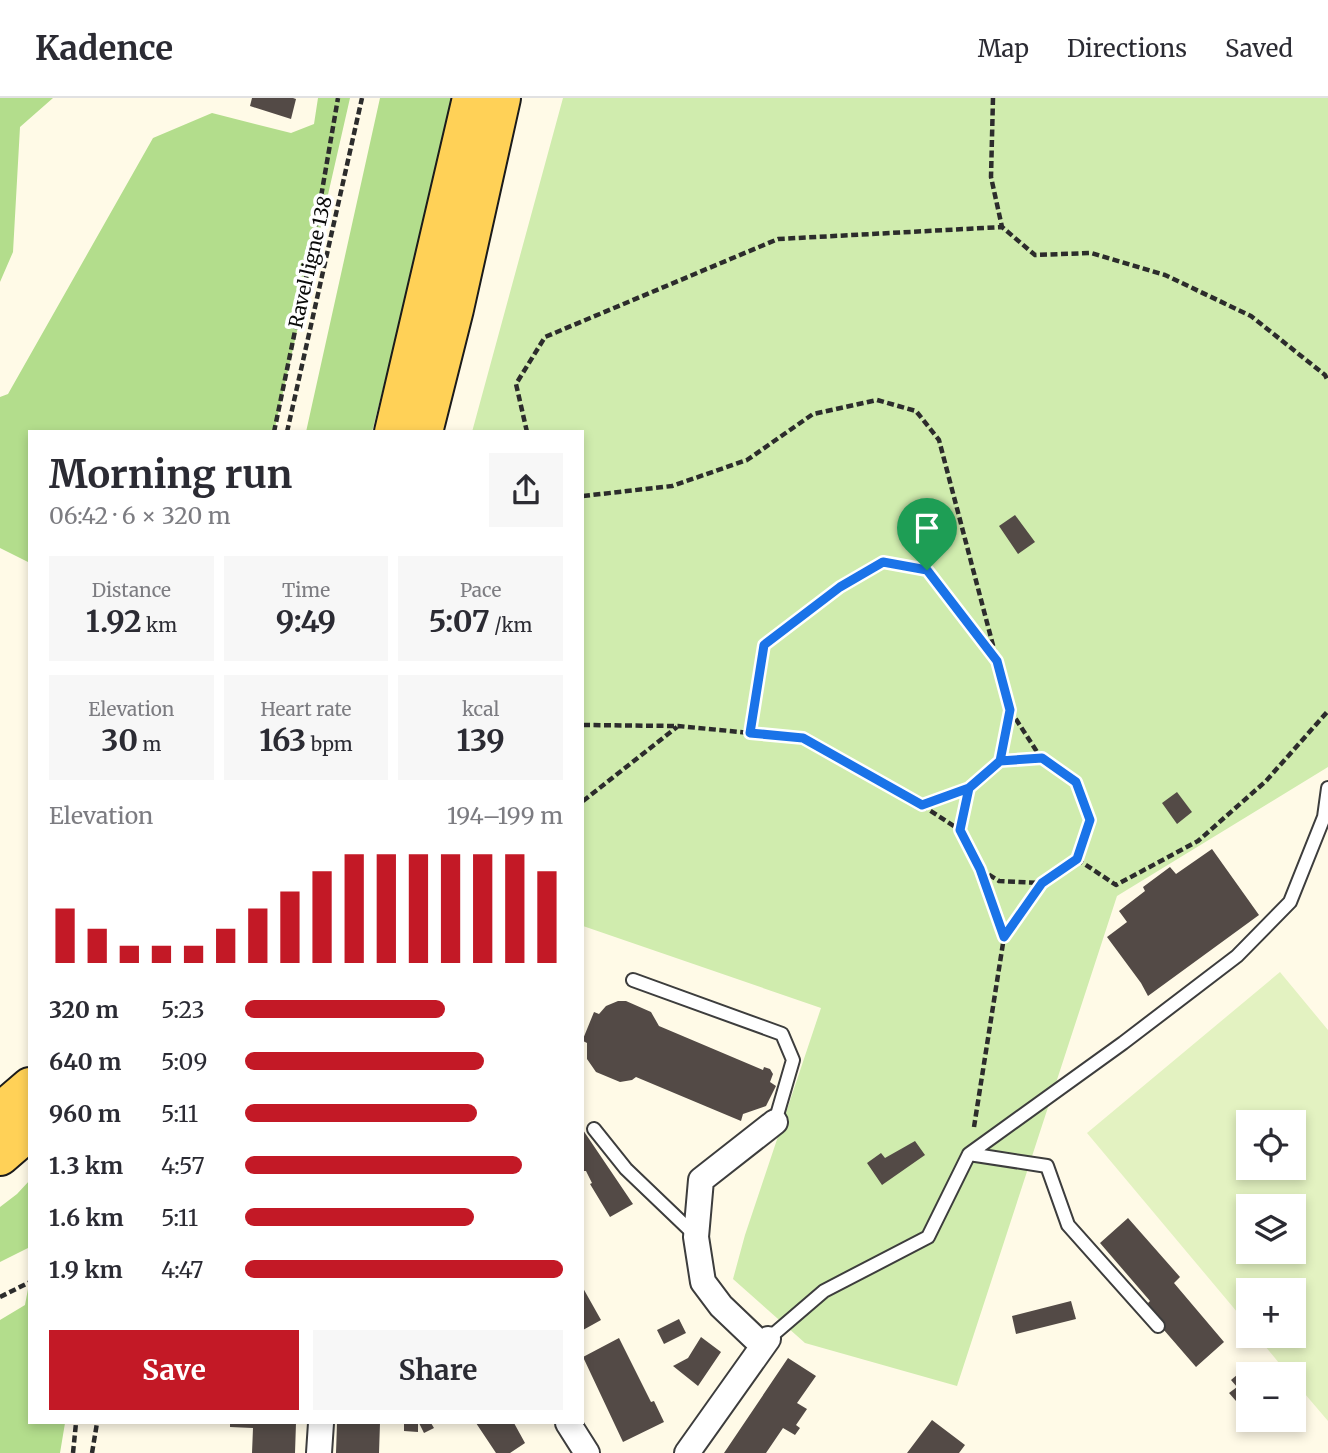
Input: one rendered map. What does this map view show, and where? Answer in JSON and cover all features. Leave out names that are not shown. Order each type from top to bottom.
[{"type":"main road","points":[[394,430],[472,98]]},
{"type":"main road","points":[[424,430],[454,309],[501,98]]},
{"type":"main road","points":[[13,1134],[28,1093]]},
{"type":"street","points":[[687,1453],[765,1343],[721,1307],[704,1282],[696,1237],[701,1180],[775,1122]]},
{"type":"street","points":[[319,1453],[321,1424]]},
{"type":"street","points":[[569,1424],[587,1453]]},
{"type":"lane","points":[[765,1343],[824,1292],[928,1237],[970,1154],[1237,956],[1290,902],[1324,817],[1328,788]]},
{"type":"lane","points":[[633,980],[782,1034],[793,1060],[775,1122]]},
{"type":"lane","points":[[594,1129],[626,1169],[696,1237]]},
{"type":"lane","points":[[970,1154],[1047,1166],[1068,1225],[1158,1326]]},
{"type":"path","points":[[274,430],[312,249],[338,98]]},
{"type":"path","name":"Ravel ligne 138","points":[[287,430],[362,98]]},
{"type":"path","points":[[993,98],[991,177],[1002,227],[1035,255],[1091,253],[1177,281],[1251,316],[1325,375],[1328,381]]},
{"type":"path","points":[[527,430],[516,384],[545,337],[778,239],[1002,227]]},
{"type":"path","points":[[584,496],[672,486],[747,460],[813,414],[877,400],[916,411],[939,440],[1010,710],[1042,758],[1076,782],[1090,820],[1077,859],[1042,883],[1004,937],[970,1154]]},
{"type":"path","points":[[750,733],[764,645],[840,587],[883,562],[927,570],[997,661]]},
{"type":"path","points":[[1000,761],[1010,710]]},
{"type":"path","points":[[1077,859],[1116,885],[1198,841],[1266,780],[1328,711]]},
{"type":"path","points":[[584,725],[678,726],[803,738],[922,805],[960,830],[980,869],[1004,937]]},
{"type":"path","points":[[584,800],[678,726]]},
{"type":"path","points":[[922,805],[969,788],[1000,761],[1042,758]]},
{"type":"path","points":[[960,830],[969,788]]},
{"type":"path","points":[[980,869],[999,881],[1042,883]]},
{"type":"path","points":[[0,1297],[28,1283]]},
{"type":"path","points":[[72,1453],[76,1424]]},
{"type":"path","points":[[92,1453],[97,1424]]},
{"type":"green space","points":[[0,98],[53,98],[20,127],[13,252],[0,282]]},
{"type":"green space","points":[[318,98],[350,98],[274,430],[28,430],[28,562],[0,548],[0,397],[8,394],[153,138],[212,113],[291,133],[314,124]]},
{"type":"green space","points":[[380,98],[456,98],[373,430],[306,430]]},
{"type":"green space","points":[[563,98],[1328,98],[1328,767],[1117,896],[957,1386],[805,1343],[733,1279],[745,1235],[821,1008],[584,926],[584,430],[473,430]]},
{"type":"green space","points":[[1280,972],[1328,1030],[1328,1421],[1306,1395],[1306,1362],[1278,1362],[1267,1348],[1306,1348],[1306,1278],[1236,1278],[1236,1311],[1087,1133]]},
{"type":"green space","points":[[28,1182],[28,1248],[0,1262],[0,1207]]},
{"type":"green space","points":[[28,1289],[28,1424],[65,1424],[60,1453],[0,1453],[0,1320],[25,1305]]},
{"type":"building","points":[[252,98],[296,99],[291,119],[250,106]]},
{"type":"building","points":[[1015,515],[1035,542],[1018,554],[999,526]]},
{"type":"building","points":[[1177,792],[1192,812],[1177,824],[1162,803]]},
{"type":"building","points":[[1212,849],[1259,915],[1148,996],[1107,937],[1127,922],[1119,911],[1145,891],[1143,887],[1170,867],[1176,874]]},
{"type":"building","points":[[626,1001],[651,1012],[659,1026],[763,1070],[764,1067],[770,1069],[773,1074],[770,1082],[776,1086],[766,1106],[743,1114],[741,1121],[636,1077],[620,1082],[596,1072],[587,1059],[587,1043],[584,1037],[594,1012],[599,1014],[606,1006]]},
{"type":"building","points":[[584,1131],[633,1204],[610,1217],[590,1184],[592,1183],[586,1171]]},
{"type":"building","points":[[915,1141],[925,1155],[882,1185],[867,1163],[881,1153],[885,1158]]},
{"type":"building","points":[[1128,1218],[1180,1277],[1174,1283],[1224,1342],[1196,1367],[1144,1307],[1150,1301],[1100,1243]]},
{"type":"building","points":[[584,1290],[601,1320],[584,1329]]},
{"type":"building","points":[[1071,1301],[1076,1319],[1016,1334],[1012,1316]]},
{"type":"building","points":[[679,1319],[686,1333],[664,1344],[657,1330]]},
{"type":"building","points":[[701,1337],[721,1352],[698,1386],[673,1366],[688,1358]]},
{"type":"building","points":[[619,1338],[664,1422],[623,1442],[584,1356]]},
{"type":"building","points":[[788,1358],[816,1376],[797,1403],[807,1409],[796,1425],[800,1428],[795,1435],[783,1428],[766,1453],[724,1453]]},
{"type":"building","points":[[1236,1388],[1236,1401],[1229,1393]]},
{"type":"building","points":[[932,1420],[965,1445],[959,1453],[907,1453]]},
{"type":"building","points":[[230,1424],[296,1424],[295,1453],[252,1453],[253,1428],[230,1427]]},
{"type":"building","points":[[337,1424],[380,1424],[379,1453],[336,1453]]},
{"type":"building","points":[[404,1424],[418,1424],[418,1432],[404,1431]]},
{"type":"building","points":[[420,1424],[432,1424],[434,1428],[424,1433]]},
{"type":"building","points":[[477,1424],[515,1424],[525,1443],[510,1453],[496,1453]]},
{"type":"route","points":[[927,570],[883,562],[840,587],[764,645],[750,733],[803,738],[922,805],[969,788],[1000,761],[1042,758],[1076,782],[1090,820],[1077,859],[1042,883],[1004,937],[980,869],[960,830],[969,788],[1000,761],[1010,710],[997,661],[927,570]]}]
